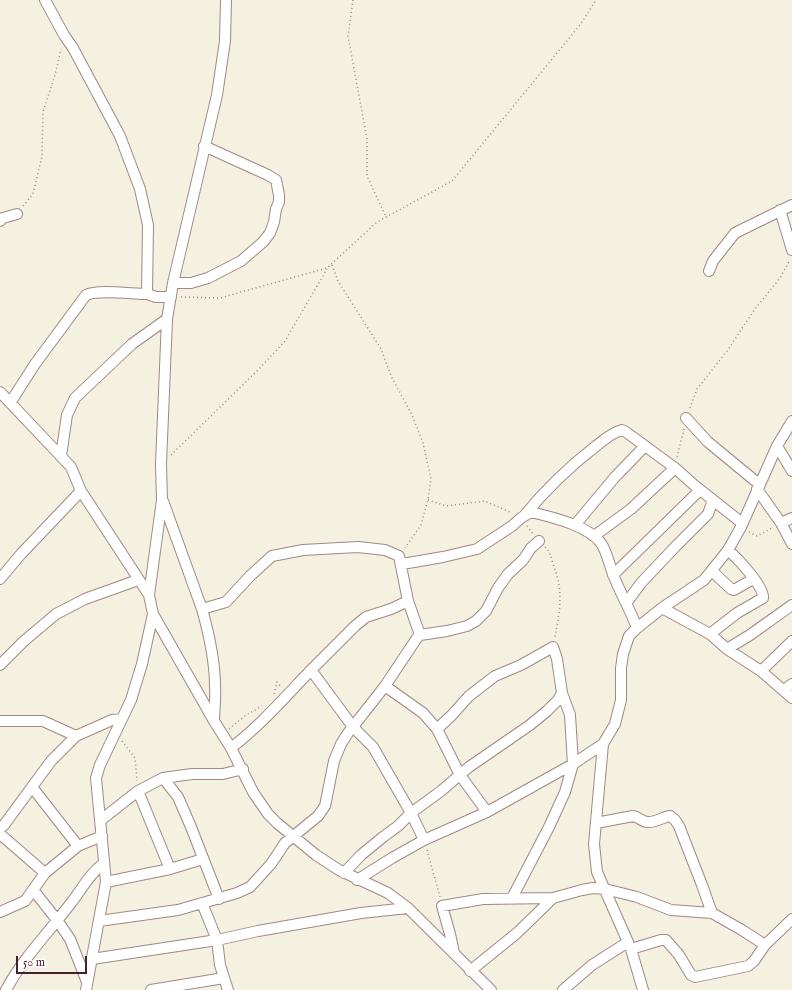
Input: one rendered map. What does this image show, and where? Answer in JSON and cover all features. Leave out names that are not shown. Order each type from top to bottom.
[{"type":"street","points":[[45,0],[64,35],[73,48],[120,136],[140,189],[148,225],[147,294]]},
{"type":"street","points":[[226,0],[225,41],[217,95],[173,283],[167,319],[161,464],[162,500],[149,595],[153,614],[243,769],[259,803],[277,823],[316,855],[357,880],[388,893],[408,908],[454,953],[470,971],[491,990]]},
{"type":"street","points":[[173,283],[192,283],[208,278],[240,261],[263,242],[270,233],[279,202],[276,180],[204,146]]},
{"type":"street","points":[[709,271],[714,260],[735,233],[792,205]]},
{"type":"street","points":[[780,210],[792,250]]},
{"type":"street","points":[[0,221],[3,218],[17,214]]},
{"type":"street","points":[[10,403],[35,364],[86,295],[105,292],[171,297]]},
{"type":"street","points":[[61,456],[67,415],[75,398],[132,344],[167,319]]},
{"type":"street","points":[[0,392],[71,467],[80,491],[149,595]]},
{"type":"street","points":[[686,418],[708,442],[758,487],[781,523],[792,544]]},
{"type":"street","points":[[357,880],[424,840],[487,812],[573,764],[603,744],[615,724],[621,700],[621,668],[623,654],[629,636],[636,628],[662,608],[704,580],[728,550],[742,525],[777,446],[792,421]]},
{"type":"street","points":[[202,610],[226,602],[250,576],[272,556],[303,550],[358,547],[385,550],[401,560],[443,557],[477,549],[512,526],[524,516],[551,485],[579,459],[612,433],[622,430],[675,468],[742,525]]},
{"type":"street","points":[[575,525],[615,477],[645,446]]},
{"type":"street","points":[[777,446],[792,472]]},
{"type":"street","points":[[594,536],[631,510],[675,468]]},
{"type":"street","points":[[613,575],[700,490]]},
{"type":"street","points":[[0,579],[21,554],[80,491]]},
{"type":"street","points":[[162,500],[202,610],[214,666],[214,721]]},
{"type":"street","points":[[626,602],[641,583],[708,514],[713,500]]},
{"type":"street","points":[[524,516],[535,513],[575,525],[594,536],[601,544],[606,554],[613,575],[636,628]]},
{"type":"street","points":[[781,523],[792,518]]},
{"type":"street","points":[[99,921],[178,910],[219,899],[250,887],[272,864],[285,843],[311,823],[325,806],[334,762],[341,744],[420,635],[467,626],[476,621],[486,611],[498,588],[508,574],[523,560],[531,548],[539,541]]},
{"type":"street","points":[[710,634],[742,610],[764,598],[761,589],[728,550]]},
{"type":"street","points":[[401,560],[408,601],[420,635]]},
{"type":"street","points":[[712,571],[731,589],[734,590],[753,579]]},
{"type":"street","points":[[0,665],[24,641],[56,614],[85,598],[138,580]]},
{"type":"street","points":[[231,748],[249,734],[355,626],[366,617],[391,609],[408,601]]},
{"type":"street","points":[[727,648],[750,635],[792,605]]},
{"type":"street","points":[[662,608],[710,634],[727,648],[761,671],[792,698]]},
{"type":"street","points":[[87,986],[106,882],[96,778],[100,765],[131,700],[140,671],[153,614]]},
{"type":"street","points":[[761,671],[792,641]]},
{"type":"street","points":[[437,729],[469,696],[495,676],[521,665],[553,647],[557,660],[562,693],[570,715],[573,764],[565,792],[512,898]]},
{"type":"street","points":[[312,670],[353,727],[373,747],[411,813],[424,840]]},
{"type":"street","points":[[784,690],[792,684]]},
{"type":"street","points":[[384,686],[422,713],[437,729],[460,775],[487,812]]},
{"type":"street","points":[[344,873],[361,855],[382,837],[398,826],[411,813],[460,775],[530,725],[553,706],[562,693]]},
{"type":"street","points":[[0,828],[4,825],[51,761],[76,736],[112,720],[122,719]]},
{"type":"street","points":[[0,721],[44,721],[76,736]]},
{"type":"street","points":[[603,744],[594,858],[597,872],[629,946],[643,990]]},
{"type":"street","points":[[101,820],[119,804],[138,791],[163,778],[192,774],[223,774],[243,769]]},
{"type":"street","points":[[163,778],[178,797],[219,899]]},
{"type":"street","points":[[32,787],[78,846]]},
{"type":"street","points":[[138,791],[170,869]]},
{"type":"street","points":[[596,823],[633,816],[639,816],[646,822],[650,823],[670,816],[675,820],[712,913]]},
{"type":"street","points":[[0,834],[45,873]]},
{"type":"street","points":[[0,912],[25,901],[34,891],[45,873],[78,846],[102,836]]},
{"type":"street","points":[[106,882],[170,869],[203,859]]},
{"type":"street","points":[[6,990],[20,968],[71,903],[89,876],[104,863]]},
{"type":"street","points":[[454,953],[442,906],[469,901],[512,898],[553,898],[593,888],[605,889],[637,897],[671,910],[712,913],[765,945]]},
{"type":"street","points":[[34,891],[70,939],[87,986]]},
{"type":"street","points":[[470,971],[517,933],[553,898]]},
{"type":"street","points":[[202,903],[217,940],[220,965],[228,990]]},
{"type":"street","points":[[92,960],[217,940],[258,931],[361,913],[408,908]]},
{"type":"street","points":[[563,990],[592,965],[629,946],[661,940],[666,940],[679,955],[691,975],[695,977],[748,966],[754,961],[765,945],[792,920]]},
{"type":"street","points":[[151,990],[224,978]]},
{"type":"path","points":[[353,0],[348,36],[367,139],[367,176],[386,217]]},
{"type":"path","points":[[161,464],[258,370],[285,340],[327,268],[377,222],[452,181],[580,25],[596,0]]},
{"type":"path","points":[[17,214],[33,194],[42,156],[43,112],[56,75],[64,35]]},
{"type":"path","points":[[675,468],[686,418],[697,389],[727,351],[754,309],[780,278],[792,256]]},
{"type":"path","points":[[332,264],[338,281],[381,349],[391,376],[412,416],[423,443],[431,479],[428,499],[420,524],[401,560]]},
{"type":"path","points":[[171,297],[220,298],[327,268]]},
{"type":"path","points":[[742,525],[757,536],[781,523]]},
{"type":"path","points":[[274,696],[277,682],[286,696]]},
{"type":"path","points":[[223,734],[246,715],[265,705]]},
{"type":"path","points":[[115,733],[135,758],[138,791]]},
{"type":"path","points":[[424,840],[442,906]]}]
